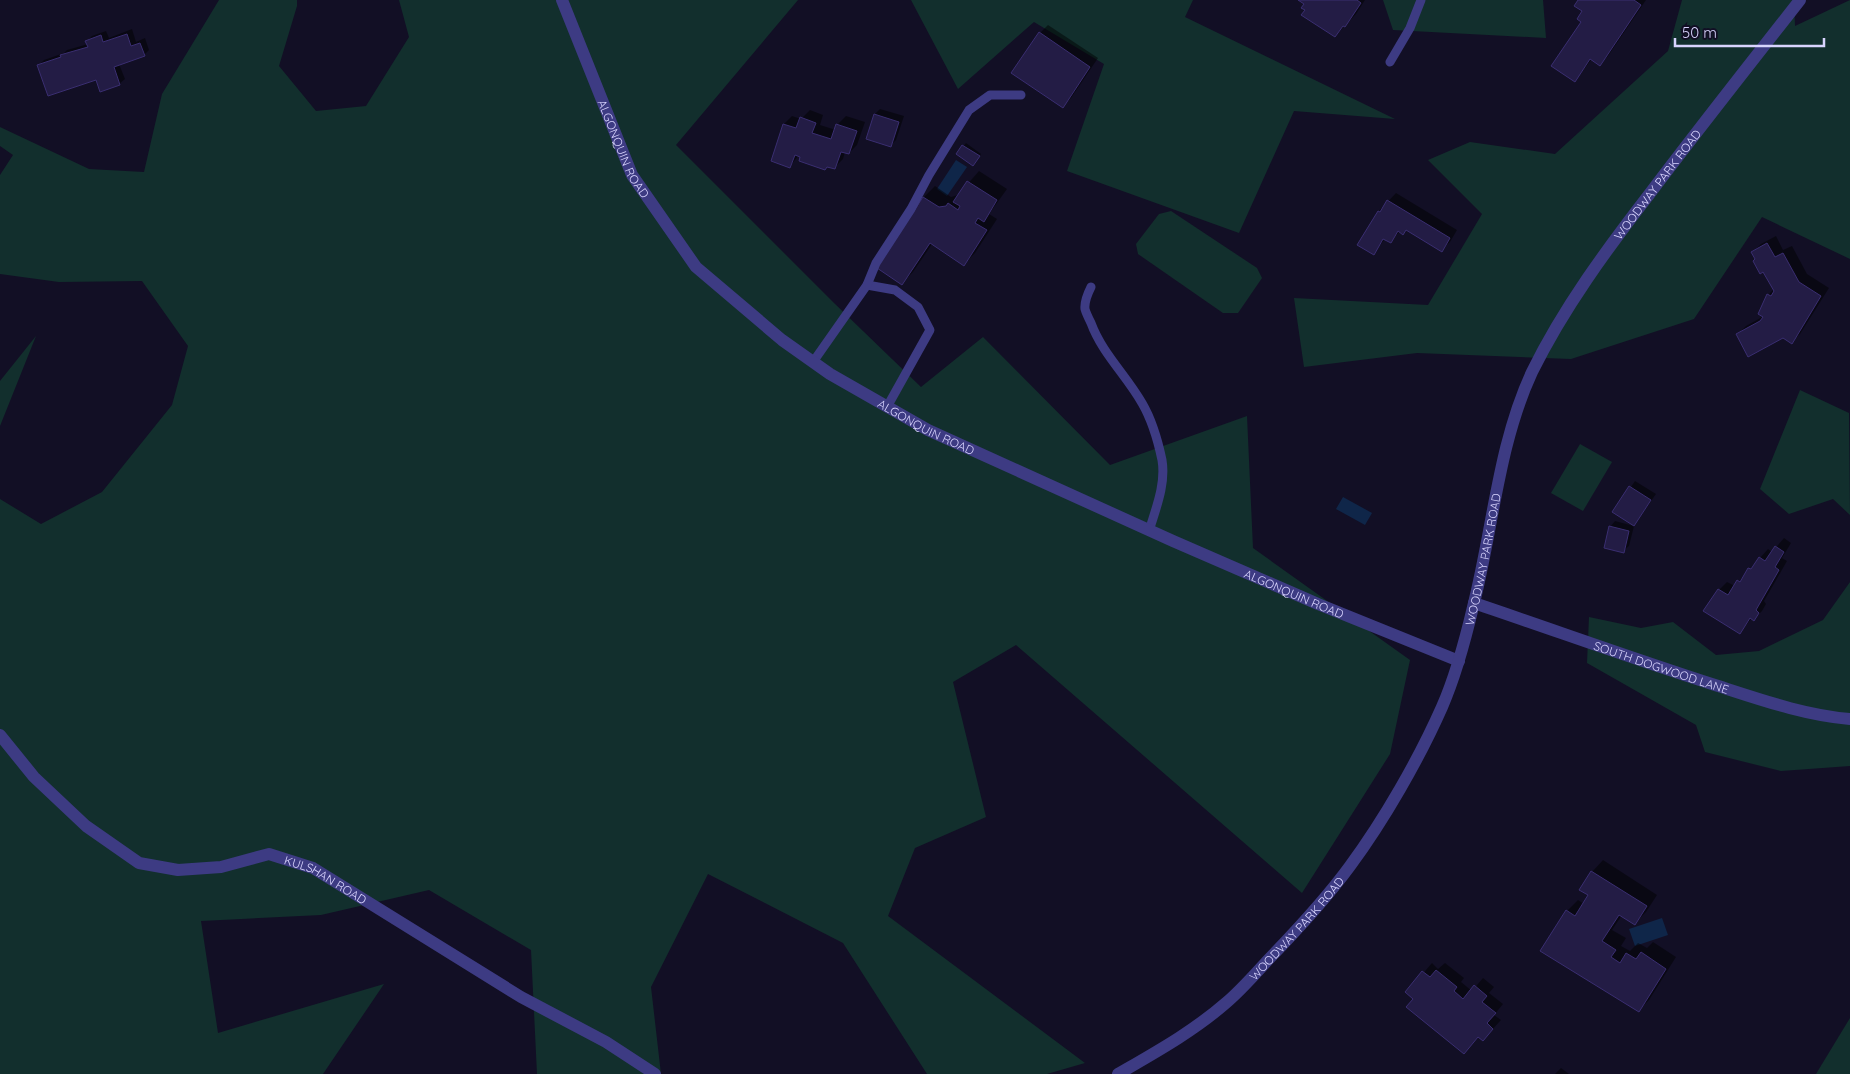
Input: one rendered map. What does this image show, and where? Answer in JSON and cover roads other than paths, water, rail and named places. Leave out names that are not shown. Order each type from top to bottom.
[{"type":"street","name":"ALGONQUIN ROAD","points":[[562,0],[632,175],[696,267],[782,340],[830,374],[928,430],[1149,531],[1318,604],[1459,660]]},
{"type":"street","name":"WOODWAY PARK ROAD","points":[[1118,1074],[1182,1037],[1228,1002],[1321,902],[1350,866],[1379,822],[1418,756],[1442,706],[1459,660],[1474,603],[1510,437],[1531,376],[1555,327],[1617,236],[1800,0]]},
{"type":"street","name":"SOUTH DOGWOOD LANE","points":[[1474,603],[1655,666],[1789,708],[1850,720]]},
{"type":"street","name":"KULSHAN ROAD","points":[[0,735],[34,777],[86,826],[139,863],[178,870],[221,867],[268,854],[313,868],[521,997],[606,1042],[656,1074]]},
{"type":"lane","points":[[1390,62],[1410,28],[1421,0]]},
{"type":"lane","points":[[813,362],[867,285],[876,263],[911,209],[969,110],[990,94],[1021,95]]},
{"type":"lane","points":[[867,285],[895,290],[918,307],[930,330],[887,407]]},
{"type":"lane","points":[[1091,287],[1087,295],[1085,309],[1093,330],[1103,349],[1143,404],[1153,428],[1162,462],[1162,487],[1149,531]]},
{"type":"water","points":[[956,160],[967,167],[947,196],[937,189]]},
{"type":"water","points":[[1343,497],[1372,513],[1365,525],[1336,509]]},
{"type":"water","points":[[1662,918],[1668,935],[1635,946],[1629,929]]}]
